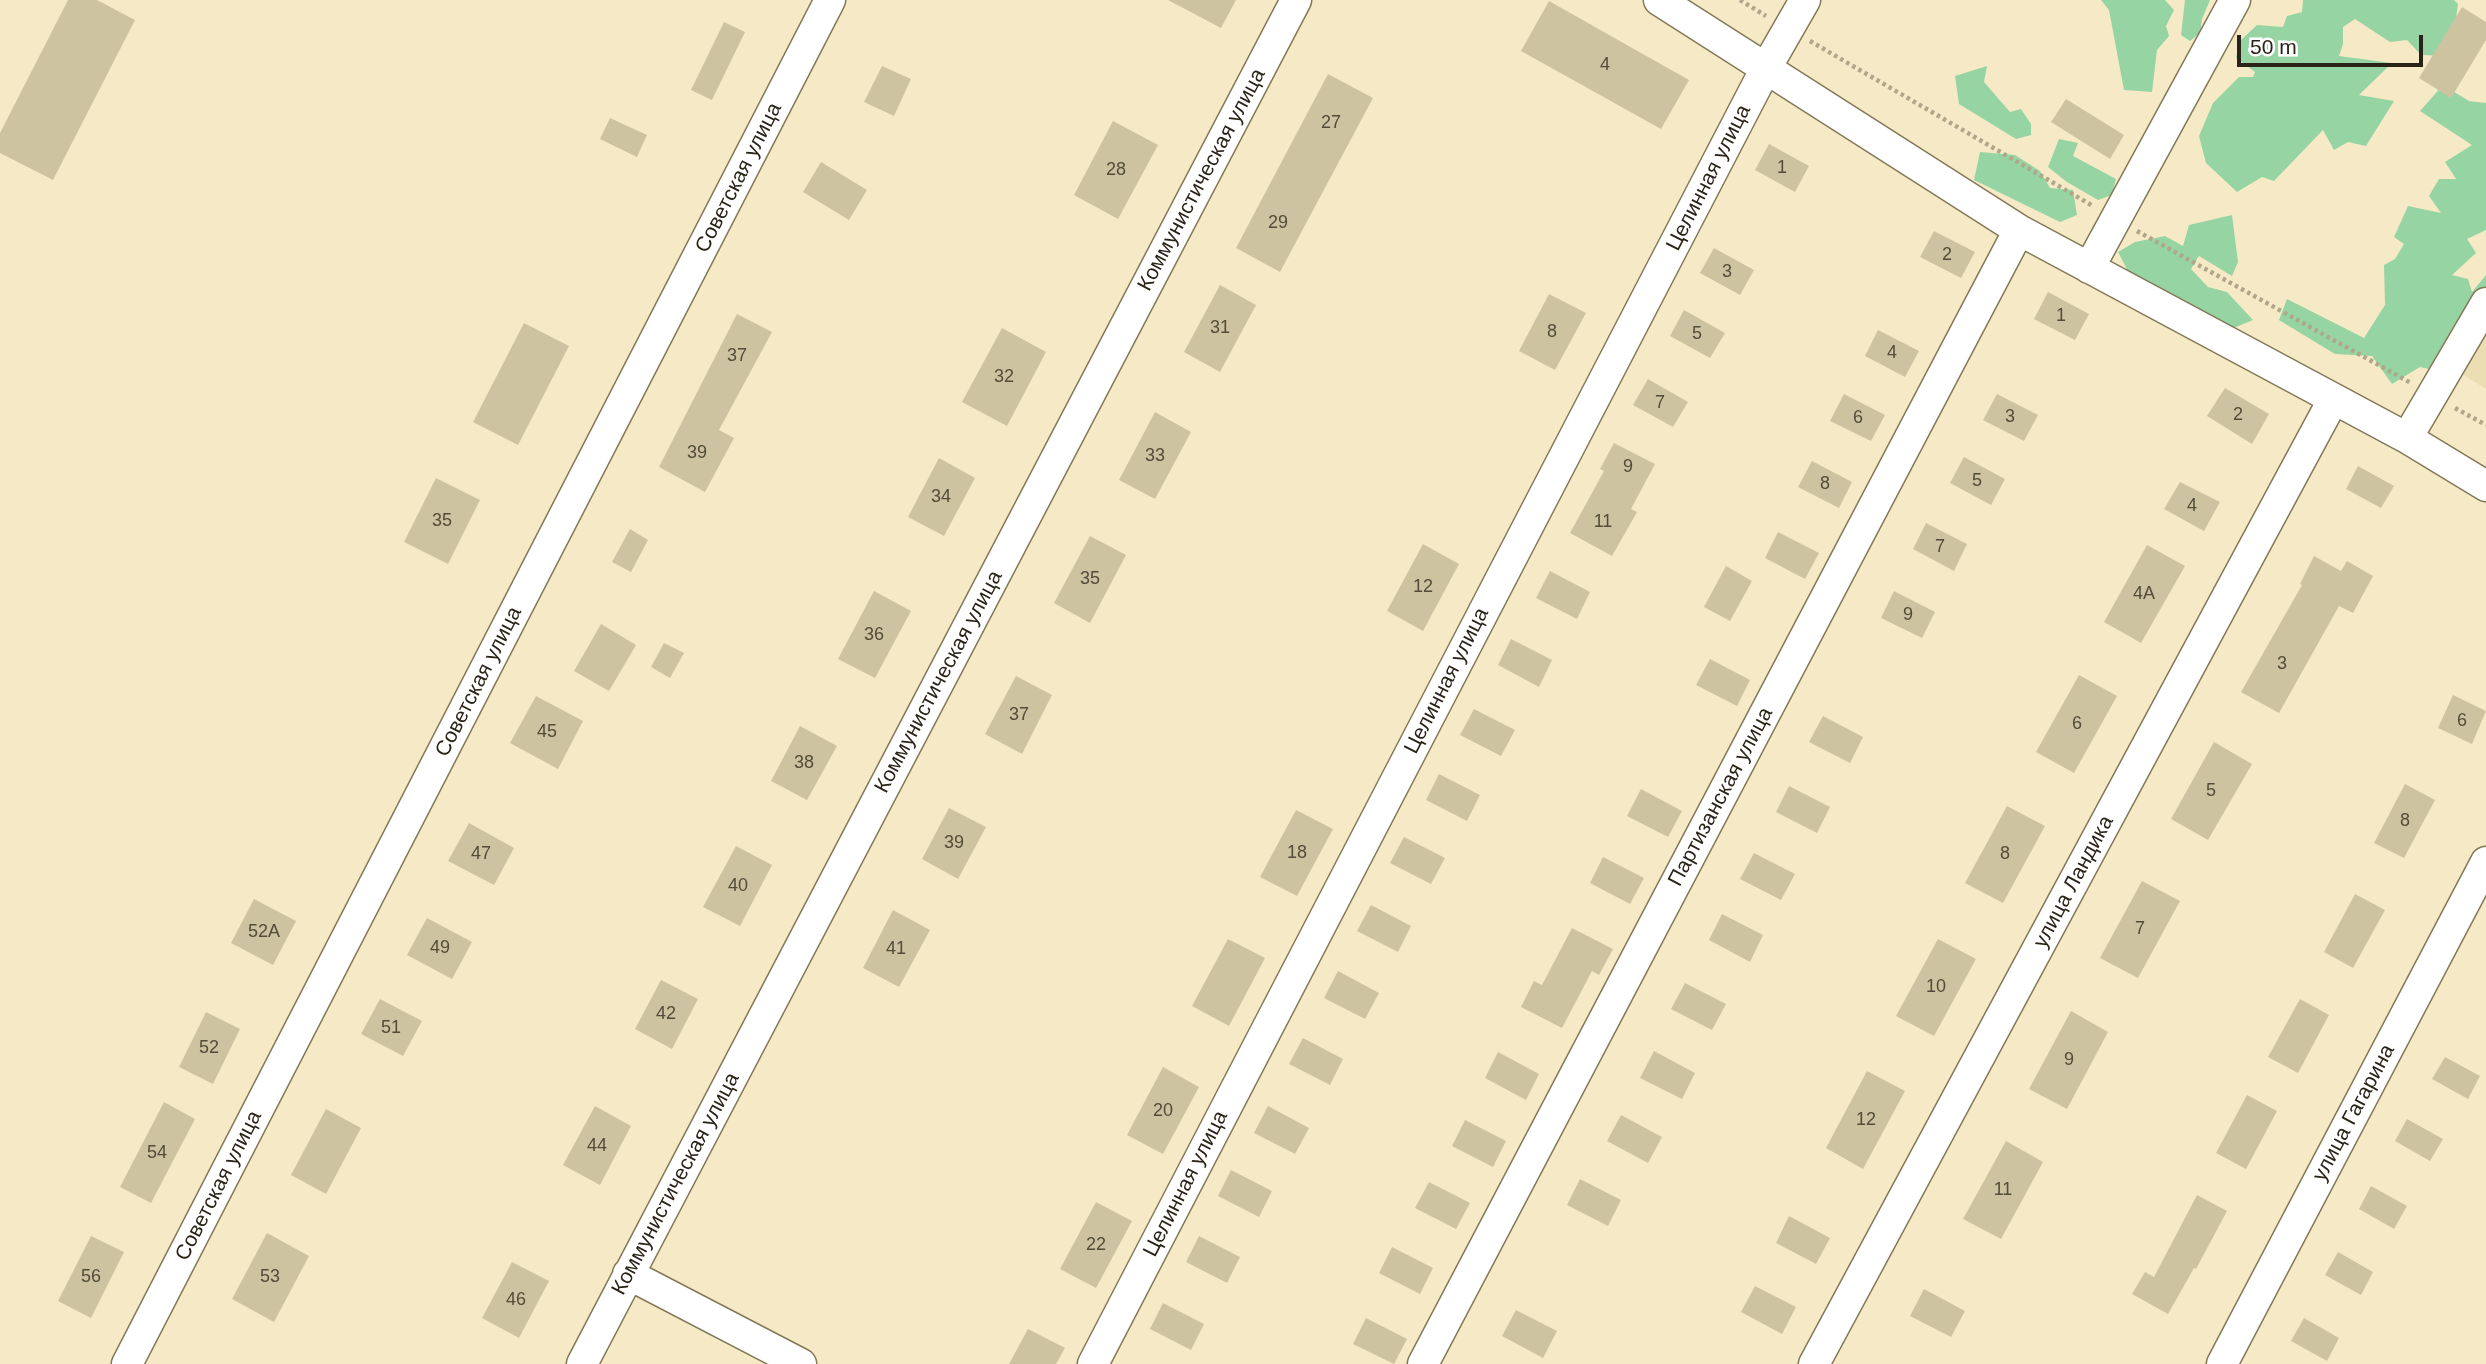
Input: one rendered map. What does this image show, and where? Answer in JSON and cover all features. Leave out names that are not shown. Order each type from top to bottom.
[{"type":"street","name":"Советская улица","points":[[127,1364],[830,0]]},
{"type":"street","name":"Коммунистическая улица","points":[[582,1364],[1296,0]]},
{"type":"street","points":[[1659,0],[2019,230],[2407,438],[2486,486]]},
{"type":"street","name":"Целинная улица","points":[[1093,1364],[1766,68],[1805,0]]},
{"type":"street","points":[[2089,268],[2235,0]]},
{"type":"street","name":"Партизанская улица","points":[[1423,1364],[2019,230]]},
{"type":"street","points":[[2407,438],[2486,303]]},
{"type":"street","name":"улица Ландика","points":[[1814,1364],[2333,400]]},
{"type":"street","name":"улица Гагарина","points":[[2222,1364],[2486,862]]},
{"type":"street","points":[[628,1274],[801,1364]]},
{"type":"shaded area","points":[[2486,294],[2486,389],[2444,363]]},
{"type":"green space","points":[[2101,0],[2165,0],[2174,10],[2166,26],[2169,36],[2157,50],[2152,92],[2124,90],[2109,10]]},
{"type":"green space","points":[[2185,0],[2210,0],[2202,19],[2200,33],[2190,41],[2181,35]]},
{"type":"green space","points":[[2303,0],[2454,0],[2458,4],[2451,56],[2421,55],[2407,40],[2390,42],[2355,19],[2343,27],[2343,44],[2339,56],[2392,63],[2359,95],[2394,101],[2366,146],[2348,142],[2334,150],[2323,130],[2274,181],[2262,177],[2237,192],[2206,163],[2199,136],[2213,103],[2239,77],[2253,77],[2255,72],[2236,58],[2240,41],[2257,25],[2283,27],[2287,16],[2302,12]]},
{"type":"green space","points":[[1987,66],[1984,82],[2010,112],[2021,109],[2031,124],[2031,135],[2016,139],[1959,104],[1955,76]]},
{"type":"green space","points":[[2443,85],[2469,101],[2486,103],[2486,230],[2467,239],[2476,253],[2452,275],[2468,279],[2472,292],[2486,275],[2486,307],[2442,372],[2420,367],[2392,384],[2372,356],[2335,354],[2279,320],[2287,299],[2364,338],[2385,305],[2384,265],[2395,259],[2404,244],[2394,237],[2408,206],[2441,213],[2429,196],[2439,179],[2456,179],[2445,162],[2472,145],[2420,111]]},
{"type":"green space","points":[[2059,139],[2078,143],[2073,156],[2116,179],[2112,195],[2098,200],[2048,167]]},
{"type":"green space","points":[[1980,152],[2015,155],[2040,171],[2050,188],[2073,190],[2077,215],[2060,222],[1974,180]]},
{"type":"green space","points":[[2232,215],[2238,262],[2232,276],[2199,256],[2191,269],[2208,287],[2227,292],[2253,320],[2229,330],[2134,283],[2118,252],[2135,242],[2165,236],[2183,246],[2189,225]]},
{"type":"building","points":[[68,0],[97,0],[135,20],[53,180],[0,153],[0,133]]},
{"type":"building","points":[[1168,0],[1236,0],[1221,28]]},
{"type":"building","points":[[1549,1],[1689,80],[1661,129],[1521,51]]},
{"type":"building","points":[[2462,7],[2486,22],[2486,40],[2451,98],[2419,78]]},
{"type":"building","points":[[724,22],[745,32],[712,100],[691,90]]},
{"type":"building","points":[[882,66],[911,79],[894,116],[864,102]]},
{"type":"building","points":[[1328,74],[1373,98],[1280,272],[1236,248]]},
{"type":"building","points":[[2066,99],[2124,135],[2110,159],[2051,122]]},
{"type":"building","points":[[610,118],[647,135],[637,157],[600,139]]},
{"type":"building","points":[[1113,121],[1158,145],[1118,219],[1074,195]]},
{"type":"building","points":[[1769,144],[1809,166],[1795,192],[1755,170]]},
{"type":"building","points":[[821,162],[867,190],[849,220],[803,192]]},
{"type":"building","points":[[1934,231],[1975,252],[1961,278],[1920,257]]},
{"type":"building","points":[[1714,248],[1754,270],[1740,295],[1700,273]]},
{"type":"building","points":[[1220,285],[1256,305],[1220,372],[1184,352]]},
{"type":"building","points":[[2048,292],[2089,314],[2075,340],[2034,319]]},
{"type":"building","points":[[1549,294],[1586,313],[1555,370],[1519,351]]},
{"type":"building","points":[[1684,310],[1725,333],[1710,358],[1670,336]]},
{"type":"building","points":[[737,314],[772,332],[719,430],[734,438],[705,492],[659,467]]},
{"type":"building","points":[[524,323],[569,346],[518,445],[473,422]]},
{"type":"building","points":[[1002,328],[1046,352],[1007,426],[962,402]]},
{"type":"building","points":[[1878,330],[1919,351],[1905,377],[1865,356]]},
{"type":"building","points":[[1648,379],[1688,402],[1673,427],[1633,405]]},
{"type":"building","points":[[2225,388],[2269,414],[2252,444],[2207,416]]},
{"type":"building","points":[[1844,394],[1885,415],[1871,441],[1830,421]]},
{"type":"building","points":[[1997,394],[2038,415],[2024,441],[1983,420]]},
{"type":"building","points":[[1155,412],[1191,432],[1155,499],[1119,480]]},
{"type":"building","points":[[1614,443],[1655,464],[1631,509],[1637,512],[1612,556],[1570,533],[1604,471],[1600,469]]},
{"type":"building","points":[[1964,457],[2005,479],[1991,505],[1950,483]]},
{"type":"building","points":[[939,458],[975,478],[944,536],[908,517]]},
{"type":"building","points":[[1812,461],[1852,482],[1839,508],[1798,487]]},
{"type":"building","points":[[2358,466],[2394,486],[2381,508],[2346,489]]},
{"type":"building","points":[[436,478],[480,500],[448,564],[404,542]]},
{"type":"building","points":[[2180,482],[2220,502],[2204,531],[2164,509]]},
{"type":"building","points":[[1926,523],[1967,544],[1954,571],[1913,549]]},
{"type":"building","points":[[630,529],[648,540],[631,572],[612,562]]},
{"type":"building","points":[[1778,532],[1819,553],[1805,579],[1765,558]]},
{"type":"building","points":[[1090,536],[1126,555],[1090,623],[1054,603]]},
{"type":"building","points":[[1423,544],[1459,564],[1423,631],[1387,611]]},
{"type":"building","points":[[2147,545],[2185,566],[2141,643],[2104,622]]},
{"type":"building","points":[[2314,556],[2341,571],[2347,561],[2373,576],[2353,613],[2339,606],[2279,713],[2241,692],[2302,585],[2300,584]]},
{"type":"building","points":[[1726,566],[1752,581],[1730,621],[1704,607]]},
{"type":"building","points":[[1550,571],[1590,592],[1577,619],[1536,598]]},
{"type":"building","points":[[874,591],[911,611],[875,678],[838,659]]},
{"type":"building","points":[[1894,591],[1935,612],[1922,638],[1881,618]]},
{"type":"building","points":[[601,624],[636,645],[609,691],[574,671]]},
{"type":"building","points":[[1511,639],[1552,660],[1539,687],[1498,665]]},
{"type":"building","points":[[664,643],[684,653],[670,678],[651,667]]},
{"type":"building","points":[[1710,659],[1750,680],[1737,706],[1696,685]]},
{"type":"building","points":[[2079,675],[2117,696],[2074,773],[2036,752]]},
{"type":"building","points":[[1016,676],[1052,695],[1022,754],[985,734]]},
{"type":"building","points":[[2453,695],[2486,711],[2472,744],[2438,728]]},
{"type":"building","points":[[536,696],[583,721],[558,769],[510,743]]},
{"type":"building","points":[[1474,709],[1515,730],[1501,756],[1460,735]]},
{"type":"building","points":[[1823,716],[1863,737],[1850,763],[1809,742]]},
{"type":"building","points":[[800,726],[837,746],[807,800],[771,781]]},
{"type":"building","points":[[2214,742],[2252,764],[2208,840],[2171,819]]},
{"type":"building","points":[[1439,774],[1480,795],[1467,821],[1426,800]]},
{"type":"building","points":[[2405,784],[2435,800],[2404,858],[2374,843]]},
{"type":"building","points":[[1789,786],[1830,807],[1817,833],[1776,812]]},
{"type":"building","points":[[1641,789],[1682,811],[1668,837],[1627,816]]},
{"type":"building","points":[[2007,806],[2045,826],[2003,903],[1965,883]]},
{"type":"building","points":[[949,808],[986,827],[958,879],[922,859]]},
{"type":"building","points":[[1296,810],[1333,829],[1297,896],[1260,877]]},
{"type":"building","points":[[469,823],[514,848],[494,885],[448,861]]},
{"type":"building","points":[[1404,837],[1445,858],[1431,884],[1390,863]]},
{"type":"building","points":[[736,846],[772,865],[740,926],[703,907]]},
{"type":"building","points":[[1754,853],[1795,874],[1781,900],[1740,879]]},
{"type":"building","points":[[1603,857],[1644,878],[1630,904],[1590,883]]},
{"type":"building","points":[[2142,881],[2180,901],[2138,978],[2100,958]]},
{"type":"building","points":[[2355,894],[2385,910],[2353,968],[2324,952]]},
{"type":"building","points":[[254,899],[296,921],[273,965],[231,943]]},
{"type":"building","points":[[1371,905],[1411,926],[1398,952],[1357,931]]},
{"type":"building","points":[[893,910],[930,930],[899,987],[863,968]]},
{"type":"building","points":[[1722,914],[1763,935],[1750,962],[1709,940]]},
{"type":"building","points":[[427,918],[472,942],[452,979],[407,955]]},
{"type":"building","points":[[1572,928],[1613,949],[1599,975],[1592,971],[1562,1028],[1521,1007],[1534,981],[1542,985]]},
{"type":"building","points":[[1228,939],[1265,958],[1229,1026],[1192,1006]]},
{"type":"building","points":[[1938,939],[1976,959],[1934,1036],[1896,1016]]},
{"type":"building","points":[[1338,971],[1379,993],[1365,1019],[1324,998]]},
{"type":"building","points":[[661,980],[698,999],[672,1049],[635,1029]]},
{"type":"building","points":[[1685,983],[1726,1004],[1712,1030],[1671,1009]]},
{"type":"building","points":[[380,999],[422,1021],[403,1056],[361,1034]]},
{"type":"building","points":[[2300,999],[2329,1015],[2298,1073],[2268,1057]]},
{"type":"building","points":[[2071,1011],[2108,1032],[2067,1109],[2029,1089]]},
{"type":"building","points":[[206,1012],[240,1029],[213,1084],[179,1067]]},
{"type":"building","points":[[1303,1038],[1343,1059],[1330,1085],[1289,1064]]},
{"type":"building","points":[[1654,1051],[1695,1073],[1682,1099],[1640,1078]]},
{"type":"building","points":[[1498,1052],[1539,1074],[1526,1100],[1485,1078]]},
{"type":"building","points":[[2445,1057],[2480,1076],[2468,1099],[2432,1079]]},
{"type":"building","points":[[1163,1067],[1199,1087],[1163,1154],[1127,1135]]},
{"type":"building","points":[[1867,1071],[1905,1091],[1863,1169],[1826,1148]]},
{"type":"building","points":[[2247,1095],[2277,1111],[2246,1169],[2216,1153]]},
{"type":"building","points":[[164,1102],[195,1119],[151,1203],[120,1187]]},
{"type":"building","points":[[595,1106],[631,1126],[600,1185],[563,1165]]},
{"type":"building","points":[[1268,1106],[1309,1128],[1295,1154],[1254,1133]]},
{"type":"building","points":[[326,1109],[361,1128],[326,1194],[291,1175]]},
{"type":"building","points":[[1621,1115],[1662,1137],[1648,1163],[1607,1141]]},
{"type":"building","points":[[2407,1119],[2443,1139],[2430,1161],[2395,1141]]},
{"type":"building","points":[[1465,1120],[1506,1141],[1493,1167],[1452,1146]]},
{"type":"building","points":[[2006,1141],[2043,1162],[2001,1239],[1963,1219]]},
{"type":"building","points":[[1231,1170],[1272,1191],[1259,1217],[1218,1196]]},
{"type":"building","points":[[1580,1179],[1621,1200],[1608,1226],[1567,1205]]},
{"type":"building","points":[[1429,1182],[1470,1203],[1456,1229],[1415,1208]]},
{"type":"building","points":[[2371,1186],[2407,1206],[2394,1229],[2359,1209]]},
{"type":"building","points":[[2197,1195],[2227,1211],[2168,1314],[2132,1294],[2145,1272],[2154,1277]]},
{"type":"building","points":[[1096,1202],[1132,1221],[1096,1288],[1060,1269]]},
{"type":"building","points":[[1789,1216],[1830,1238],[1816,1264],[1776,1243]]},
{"type":"building","points":[[267,1233],[309,1256],[274,1322],[232,1299]]},
{"type":"building","points":[[91,1236],[124,1252],[91,1318],[58,1301]]},
{"type":"building","points":[[1199,1236],[1240,1257],[1227,1283],[1186,1262]]},
{"type":"building","points":[[1392,1247],[1433,1268],[1420,1294],[1379,1273]]},
{"type":"building","points":[[2338,1252],[2373,1272],[2361,1295],[2325,1275]]},
{"type":"building","points":[[512,1262],[549,1281],[519,1338],[482,1318]]},
{"type":"building","points":[[1755,1286],[1796,1307],[1782,1334],[1741,1312]]},
{"type":"building","points":[[1924,1289],[1965,1311],[1951,1337],[1910,1316]]},
{"type":"building","points":[[1163,1303],[1204,1324],[1191,1350],[1150,1329]]},
{"type":"building","points":[[1516,1310],[1557,1331],[1543,1358],[1502,1336]]},
{"type":"building","points":[[1366,1318],[1407,1339],[1394,1364],[1353,1344]]},
{"type":"building","points":[[2304,1318],[2339,1338],[2327,1361],[2291,1341]]},
{"type":"building","points":[[1028,1329],[1065,1348],[1056,1364],[1009,1364]]}]
